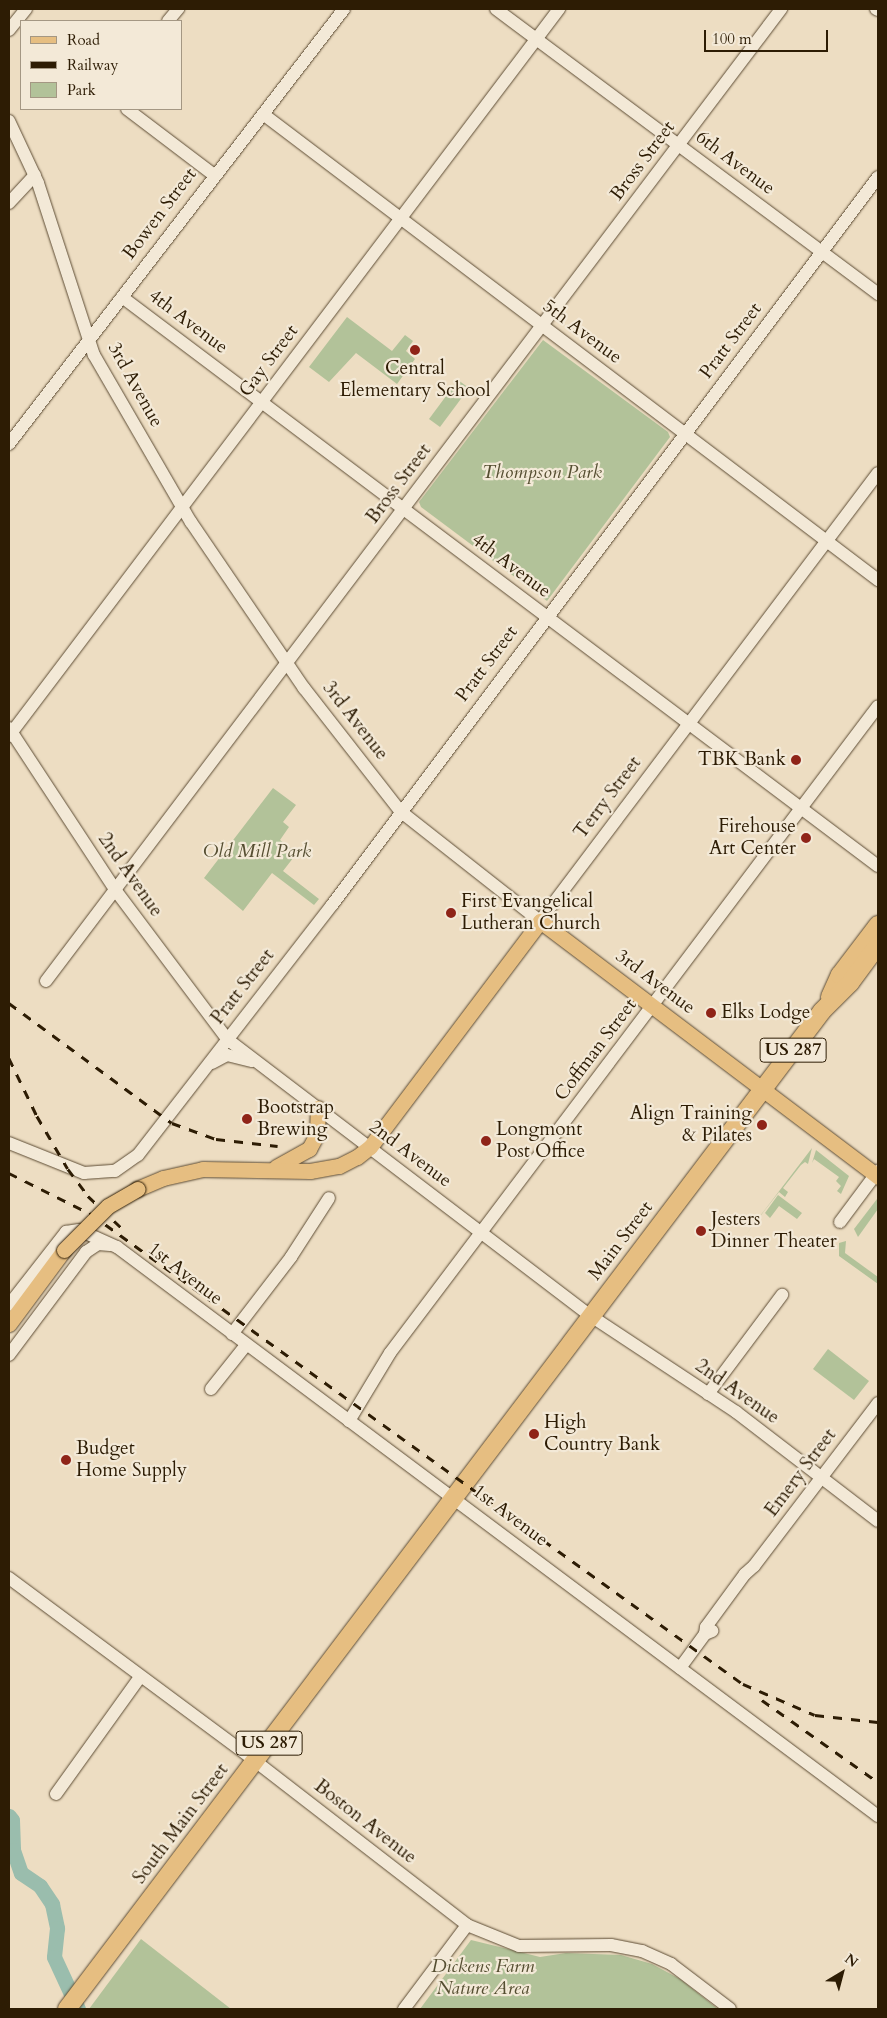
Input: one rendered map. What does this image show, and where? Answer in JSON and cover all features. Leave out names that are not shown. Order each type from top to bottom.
[{"type":"highway","name":"Main Street","points":[[822,1011],[840,975],[878,925]]},
{"type":"highway","name":"Main Street","points":[[455,1497],[822,1011],[850,982],[878,945]]},
{"type":"highway","name":"South Main Street","points":[[68,2009],[455,1497]]},
{"type":"main road","name":"3rd Avenue","points":[[540,921],[877,1174]]},
{"type":"main road","name":"Terry Street","points":[[9,1324],[70,1243],[121,1198],[182,1172],[264,1168],[326,1169],[350,1161],[370,1147],[540,921]]},
{"type":"main road","points":[[264,1168],[303,1155],[309,1149],[316,1134],[318,1108]]},
{"type":"street","points":[[15,27],[26,9]]},
{"type":"street","points":[[169,20],[178,9]]},
{"type":"street","name":"Bowen Street","points":[[9,444],[89,343],[214,175],[344,9]]},
{"type":"street","name":"6th Avenue","points":[[496,9],[878,294]]},
{"type":"street","name":"Gay Street","points":[[10,732],[559,9]]},
{"type":"street","name":"Bross Street","points":[[46,981],[781,9]]},
{"type":"street","points":[[128,110],[214,175]]},
{"type":"street","name":"5th Avenue","points":[[263,114],[878,580]]},
{"type":"street","name":"3rd Avenue","points":[[9,121],[35,175],[89,343],[181,507],[286,664],[400,811],[540,921]]},
{"type":"street","points":[[9,203],[35,175]]},
{"type":"street","name":"Pratt Street","points":[[9,1143],[84,1173],[101,1174],[121,1168],[138,1155],[200,1073],[226,1046],[400,811],[878,177]]},
{"type":"street","name":"4th Avenue","points":[[122,297],[263,401],[546,617],[878,866]]},
{"type":"street","name":"Terry Street","points":[[540,921],[878,473]]},
{"type":"street","name":"Coffman Street","points":[[348,1420],[390,1353],[878,706]]},
{"type":"street","name":"2nd Avenue","points":[[10,732],[116,890],[226,1046],[262,1065],[591,1316],[708,1394],[878,1521]]},
{"type":"street","points":[[200,1073],[218,1057],[227,1055],[262,1065]]},
{"type":"street","points":[[840,1222],[877,1174]]},
{"type":"street","points":[[232,1334],[291,1257],[329,1198]]},
{"type":"street","name":"1st Avenue","points":[[9,1305],[66,1232],[79,1230],[117,1247],[246,1345],[455,1497],[878,1816]]},
{"type":"street","name":"1st Avenue","points":[[9,1355],[90,1247],[117,1247]]},
{"type":"street","points":[[708,1394],[782,1295]]},
{"type":"street","points":[[211,1389],[246,1345]]},
{"type":"street","name":"Emery Street","points":[[680,1668],[705,1634],[712,1631],[751,1578],[754,1566],[878,1403]]},
{"type":"street","name":"Boston Avenue","points":[[9,1578],[140,1678],[255,1761],[467,1925],[519,1946],[611,1945],[642,1951],[672,1964],[730,2009]]},
{"type":"street","points":[[56,1794],[140,1678]]},
{"type":"street","points":[[404,2009],[467,1925]]},
{"type":"green space","points":[[347,317],[392,351],[405,335],[413,341],[406,351],[415,359],[397,384],[356,353],[329,382],[309,367]]},
{"type":"green space","name":"Thompson Park","points":[[543,340],[668,432],[670,437],[547,601],[421,507],[419,502]]},
{"type":"green space","points":[[458,380],[469,388],[440,427],[429,419]]},
{"type":"green space","name":"Old Mill Park","points":[[273,788],[296,805],[283,822],[289,827],[280,840],[297,853],[283,871],[319,899],[314,905],[272,873],[243,911],[204,878]]},
{"type":"green space","points":[[812,1148],[808,1164],[805,1162],[801,1165],[783,1188],[788,1192],[785,1197],[779,1192],[744,1237]]},
{"type":"green space","points":[[816,1150],[849,1176],[841,1194],[837,1191],[841,1186],[836,1181],[839,1177],[814,1159],[812,1163]]},
{"type":"green space","points":[[778,1195],[802,1213],[797,1219],[779,1206],[770,1218],[765,1213]]},
{"type":"green space","points":[[877,1199],[878,1209],[858,1237],[854,1229]]},
{"type":"green space","points":[[846,1241],[845,1253],[878,1277],[878,1284],[839,1256],[839,1243]]},
{"type":"green space","points":[[828,1349],[869,1381],[854,1400],[813,1369]]},
{"type":"green space","points":[[141,1939],[231,2009],[89,2009]]},
{"type":"green space","name":"Dickens Farm Nature Area","points":[[471,1940],[540,1957],[566,1953],[621,1955],[652,1964],[680,1979],[718,2009],[420,2009]]},
{"type":"waterway","points":[[9,1816],[12,1820],[13,1850],[21,1873],[40,1886],[52,1904],[57,1928],[54,1957],[78,2009]]},
{"type":"railway","points":[[9,1003],[172,1123],[216,1139],[278,1146]]},
{"type":"railway","points":[[9,1058],[37,1116],[68,1169],[88,1196],[126,1232]]},
{"type":"railway","points":[[9,1173],[91,1214],[743,1684],[815,1715],[878,1722]]},
{"type":"railway","points":[[762,1700],[878,1782]]},
{"type":"place","name":"Central Elementary School","points":[[415,350]]},
{"type":"place","name":"TBK Bank","points":[[796,760]]},
{"type":"place","name":"Firehouse Art Center","points":[[806,838]]},
{"type":"place","name":"First Evangelical Lutheran Church","points":[[451,913]]},
{"type":"place","name":"Elks Lodge","points":[[711,1013]]},
{"type":"place","name":"Bootstrap Brewing","points":[[247,1119]]},
{"type":"place","name":"Align Training & Pilates","points":[[762,1125]]},
{"type":"place","name":"Longmont Post Office","points":[[486,1141]]},
{"type":"place","name":"Jesters Dinner Theater","points":[[701,1231]]},
{"type":"place","name":"High Country Bank","points":[[534,1434]]},
{"type":"place","name":"Budget Home Supply","points":[[66,1460]]}]
